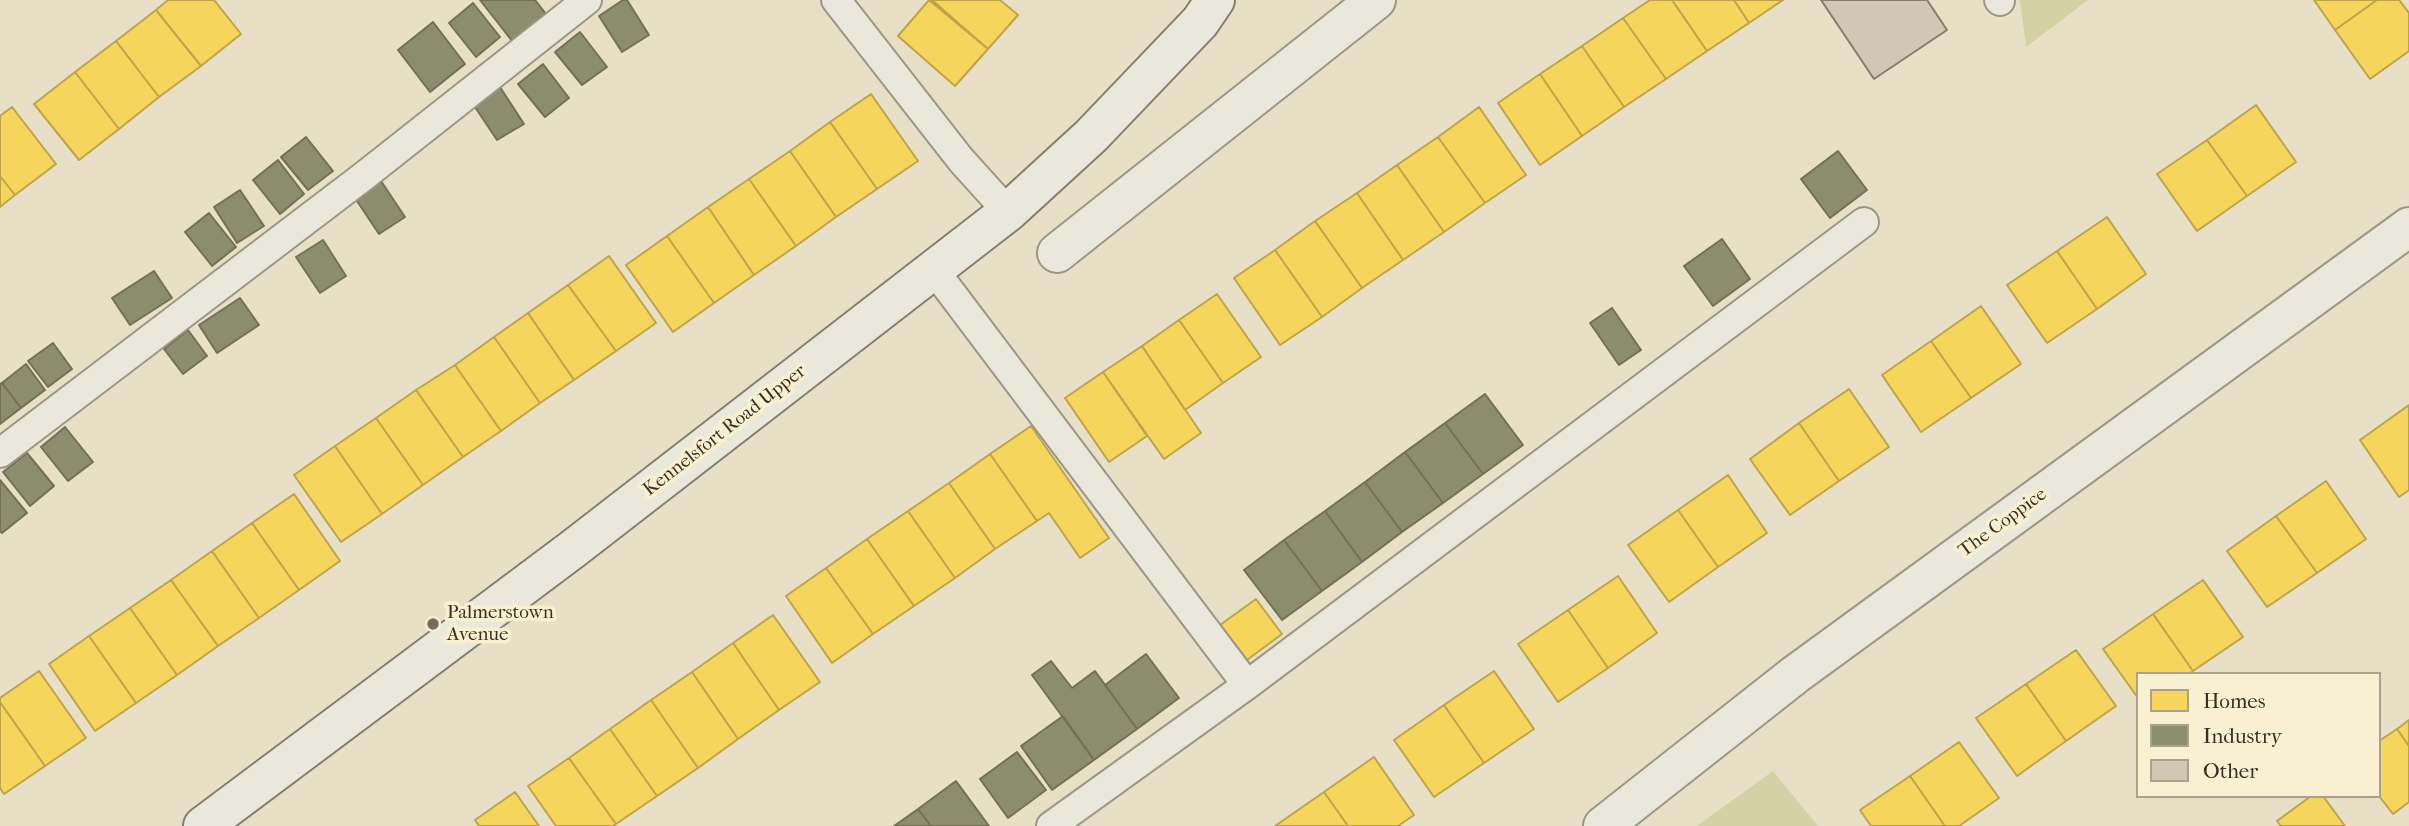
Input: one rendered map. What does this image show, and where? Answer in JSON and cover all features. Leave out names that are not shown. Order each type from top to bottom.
[{"type":"street","name":"Kennelsfort Road Upper","points":[[204,826],[573,549],[1007,212],[1091,136],[1200,22],[1215,0]]},
{"type":"street","points":[[1057,253],[1376,0]]},
{"type":"street","name":"The Coppice","points":[[1603,826],[1796,674],[2409,227]]},
{"type":"lane","points":[[836,0],[961,160],[1007,212]]},
{"type":"lane","points":[[0,453],[364,176],[580,2]]},
{"type":"lane","points":[[1051,826],[1247,685],[1864,222]]},
{"type":"lane","points":[[934,270],[1247,685]]},
{"type":"shaded area","points":[[2020,0],[2088,0],[2026,47]]},
{"type":"shaded area","points":[[1773,771],[1818,826],[1697,826]]},
{"type":"building: Homes","points":[[168,0],[214,0],[241,34],[201,66],[156,10]]},
{"type":"building: Homes","points":[[929,0],[988,49],[955,86],[898,36]]},
{"type":"building: Homes","points":[[932,0],[1000,0],[1018,15],[988,49]]},
{"type":"building: Homes","points":[[1650,0],[1672,0],[1707,51],[1666,79],[1623,18]]},
{"type":"building: Homes","points":[[1672,0],[1734,0],[1749,23],[1707,51]]},
{"type":"building: Homes","points":[[1734,0],[1783,0],[1749,23]]},
{"type":"building: Homes","points":[[2314,0],[2377,0],[2335,30]]},
{"type":"building: Homes","points":[[2377,0],[2399,0],[2409,13],[2409,51],[2370,79],[2335,30]]},
{"type":"building: Homes","points":[[156,10],[201,66],[159,97],[116,41]]},
{"type":"building: Homes","points":[[1623,18],[1666,79],[1624,107],[1582,46]]},
{"type":"building: Homes","points":[[116,41],[159,97],[119,129],[75,72]]},
{"type":"building: Homes","points":[[1582,46],[1624,107],[1582,136],[1540,74]]},
{"type":"building: Homes","points":[[75,72],[119,129],[79,160],[34,104]]},
{"type":"building: Homes","points":[[1540,74],[1582,136],[1540,165],[1498,103]]},
{"type":"building: Homes","points":[[871,94],[918,161],[877,189],[830,122]]},
{"type":"building: Homes","points":[[2256,105],[2296,162],[2247,196],[2207,140]]},
{"type":"building: Homes","points":[[12,107],[56,164],[15,195],[0,176],[0,116]]},
{"type":"building: Homes","points":[[1479,107],[1526,175],[1485,203],[1438,137]]},
{"type":"building: Homes","points":[[830,122],[877,189],[836,217],[790,151]]},
{"type":"building: Homes","points":[[1438,137],[1485,203],[1444,232],[1397,165]]},
{"type":"building: Homes","points":[[2207,140],[2247,196],[2197,231],[2157,174]]},
{"type":"building: Homes","points":[[790,151],[836,217],[796,246],[749,179]]},
{"type":"building: Homes","points":[[1397,165],[1444,232],[1403,260],[1357,193]]},
{"type":"building: Homes","points":[[0,176],[15,195],[0,207]]},
{"type":"building: Homes","points":[[749,179],[796,246],[754,275],[708,207]]},
{"type":"building: Homes","points":[[1357,193],[1403,260],[1362,288],[1315,221]]},
{"type":"building: Homes","points":[[708,207],[754,275],[714,303],[667,236]]},
{"type":"building: Homes","points":[[2107,217],[2146,274],[2097,309],[2057,251]]},
{"type":"building: Homes","points":[[1315,221],[1362,288],[1322,317],[1275,250]]},
{"type":"building: Homes","points":[[667,236],[714,303],[673,332],[626,265]]},
{"type":"building: Homes","points":[[1275,250],[1322,317],[1280,345],[1234,278]]},
{"type":"building: Homes","points":[[2057,251],[2097,309],[2047,343],[2007,285]]},
{"type":"building: Homes","points":[[609,256],[656,323],[616,351],[568,285]]},
{"type":"building: Homes","points":[[568,285],[616,351],[574,380],[528,313]]},
{"type":"building: Homes","points":[[1217,294],[1261,357],[1223,383],[1179,320]]},
{"type":"building: Homes","points":[[1981,306],[2021,364],[1971,398],[1931,341]]},
{"type":"building: Homes","points":[[528,313],[574,380],[540,403],[494,337]]},
{"type":"building: Homes","points":[[1179,320],[1223,383],[1185,410],[1142,346]]},
{"type":"building: Homes","points":[[494,337],[540,403],[501,431],[455,365]]},
{"type":"building: Homes","points":[[1931,341],[1971,398],[1921,432],[1882,375]]},
{"type":"building: Homes","points":[[1142,346],[1201,433],[1164,459],[1103,372]]},
{"type":"building: Homes","points":[[455,365],[501,431],[463,457],[416,390]]},
{"type":"building: Homes","points":[[1103,372],[1147,436],[1109,462],[1065,398]]},
{"type":"building: Homes","points":[[1849,389],[1889,447],[1839,481],[1799,423]]},
{"type":"building: Homes","points":[[416,390],[463,457],[423,485],[376,418]]},
{"type":"building: Homes","points":[[2409,405],[2409,490],[2399,497],[2360,440]]},
{"type":"building: Homes","points":[[376,418],[423,485],[382,514],[335,446]]},
{"type":"building: Homes","points":[[1799,423],[1839,481],[1790,515],[1750,459]]},
{"type":"building: Homes","points":[[1031,426],[1109,538],[1080,558],[1049,513],[1037,521],[990,454]]},
{"type":"building: Homes","points":[[335,446],[382,514],[341,542],[294,475]]},
{"type":"building: Homes","points":[[990,454],[1037,521],[995,549],[949,483]]},
{"type":"building: Homes","points":[[1728,475],[1767,533],[1718,567],[1678,510]]},
{"type":"building: Homes","points":[[2326,481],[2366,539],[2317,573],[2276,516]]},
{"type":"building: Homes","points":[[949,483],[995,549],[955,578],[908,511]]},
{"type":"building: Homes","points":[[294,494],[340,561],[299,590],[252,523]]},
{"type":"building: Homes","points":[[1678,510],[1718,567],[1669,602],[1628,545]]},
{"type":"building: Homes","points":[[908,511],[955,578],[914,606],[867,539]]},
{"type":"building: Homes","points":[[2276,516],[2317,573],[2267,607],[2227,551]]},
{"type":"building: Homes","points":[[252,523],[299,590],[259,618],[212,551]]},
{"type":"building: Homes","points":[[867,539],[914,606],[873,634],[826,568]]},
{"type":"building: Homes","points":[[212,551],[259,618],[218,646],[171,580]]},
{"type":"building: Homes","points":[[826,568],[873,634],[832,663],[786,596]]},
{"type":"building: Homes","points":[[1618,576],[1657,633],[1608,668],[1568,610]]},
{"type":"building: Homes","points":[[171,580],[218,646],[177,675],[130,608]]},
{"type":"building: Homes","points":[[2203,580],[2243,637],[2193,671],[2153,614]]},
{"type":"building: Homes","points":[[1256,599],[1282,634],[1247,660],[1220,625]]},
{"type":"building: Homes","points":[[130,608],[177,675],[136,703],[89,636]]},
{"type":"building: Homes","points":[[1568,610],[1608,668],[1558,702],[1518,644]]},
{"type":"building: Homes","points":[[2153,614],[2193,671],[2136,672],[2136,695],[2103,649]]},
{"type":"building: Homes","points":[[773,615],[820,682],[779,710],[733,643]]},
{"type":"building: Homes","points":[[89,636],[136,703],[95,731],[49,664]]},
{"type":"building: Homes","points":[[733,643],[779,710],[738,739],[692,672]]},
{"type":"building: Homes","points":[[2076,650],[2116,706],[2066,741],[2026,684]]},
{"type":"building: Homes","points":[[39,671],[86,738],[45,766],[0,702],[0,698]]},
{"type":"building: Homes","points":[[1494,671],[1534,729],[1484,763],[1444,705]]},
{"type":"building: Homes","points":[[692,672],[738,739],[698,768],[651,700]]},
{"type":"building: Homes","points":[[2026,684],[2066,741],[2017,776],[1976,718]]},
{"type":"building: Homes","points":[[651,700],[698,768],[657,796],[610,729]]},
{"type":"building: Homes","points":[[0,702],[45,766],[4,794],[0,788]]},
{"type":"building: Homes","points":[[1444,705],[1484,763],[1434,797],[1394,740]]},
{"type":"building: Homes","points":[[2409,720],[2409,746],[2397,729]]},
{"type":"building: Homes","points":[[610,729],[657,796],[616,824],[569,758]]},
{"type":"building: Homes","points":[[2397,729],[2409,746],[2409,802],[2393,814],[2381,798],[2381,740]]},
{"type":"building: Homes","points":[[1959,742],[1999,798],[1959,826],[1945,826],[1910,776]]},
{"type":"building: Homes","points":[[1374,757],[1414,815],[1398,826],[1348,826],[1324,792]]},
{"type":"building: Homes","points":[[569,758],[616,824],[556,826],[528,786]]},
{"type":"building: Homes","points":[[1910,776],[1945,826],[1871,826],[1860,810]]},
{"type":"building: Homes","points":[[515,792],[539,826],[479,826],[475,820]]},
{"type":"building: Homes","points":[[1324,792],[1348,826],[1275,826]]},
{"type":"building: Homes","points":[[2308,798],[2324,798],[2345,826],[2281,826],[2277,821]]},
{"type":"building: Industry","points":[[480,0],[535,0],[550,19],[516,46]]},
{"type":"building: Industry","points":[[627,0],[649,35],[622,52],[599,16]]},
{"type":"building: Industry","points":[[473,3],[500,37],[476,57],[449,23]]},
{"type":"building: Industry","points":[[433,22],[465,64],[430,92],[398,50]]},
{"type":"building: Industry","points":[[580,32],[607,67],[582,85],[555,52]]},
{"type":"building: Industry","points":[[543,64],[569,98],[545,117],[518,84]]},
{"type":"building: Industry","points":[[500,87],[524,124],[497,140],[473,104]]},
{"type":"building: Industry","points":[[306,137],[333,171],[308,190],[281,157]]},
{"type":"building: Industry","points":[[1838,151],[1867,190],[1830,218],[1801,179]]},
{"type":"building: Industry","points":[[278,160],[304,194],[280,214],[253,180]]},
{"type":"building: Industry","points":[[381,181],[405,217],[379,234],[355,198]]},
{"type":"building: Industry","points":[[240,190],[264,226],[237,243],[214,207]]},
{"type":"building: Industry","points":[[209,213],[236,247],[212,266],[185,232]]},
{"type":"building: Industry","points":[[1722,239],[1750,279],[1713,306],[1684,266]]},
{"type":"building: Industry","points":[[323,240],[346,276],[320,293],[296,257]]},
{"type":"building: Industry","points":[[154,271],[172,298],[130,325],[112,298]]},
{"type":"building: Industry","points":[[240,298],[259,325],[217,353],[199,325]]},
{"type":"building: Industry","points":[[1612,308],[1641,350],[1619,365],[1590,323]]},
{"type":"building: Industry","points":[[188,330],[207,356],[183,374],[164,349]]},
{"type":"building: Industry","points":[[53,343],[72,369],[48,387],[28,361]]},
{"type":"building: Industry","points":[[26,364],[45,390],[21,408],[2,383]]},
{"type":"building: Industry","points":[[2,383],[21,408],[0,424],[0,384]]},
{"type":"building: Industry","points":[[1485,394],[1523,445],[1483,474],[1445,423]]},
{"type":"building: Industry","points":[[1445,423],[1483,474],[1443,503],[1405,452]]},
{"type":"building: Industry","points":[[65,427],[93,462],[68,481],[41,447]]},
{"type":"building: Industry","points":[[1405,452],[1443,503],[1402,532],[1365,482]]},
{"type":"building: Industry","points":[[27,453],[54,486],[30,506],[3,472]]},
{"type":"building: Industry","points":[[0,480],[27,513],[2,533],[0,531]]},
{"type":"building: Industry","points":[[1365,482],[1402,532],[1362,562],[1325,511]]},
{"type":"building: Industry","points":[[1325,511],[1362,562],[1322,591],[1284,540]]},
{"type":"building: Industry","points":[[1284,540],[1322,591],[1282,620],[1244,570]]},
{"type":"building: Industry","points":[[1146,654],[1179,698],[1137,729],[1105,685]]},
{"type":"building: Industry","points":[[1051,661],[1072,688],[1095,671],[1137,729],[1094,760],[1032,675]]},
{"type":"building: Industry","points":[[1063,716],[1094,760],[1052,790],[1021,746]]},
{"type":"building: Industry","points":[[1017,752],[1046,790],[1008,818],[980,779]]},
{"type":"building: Industry","points":[[956,781],[989,826],[931,826],[918,809]]},
{"type":"building: Industry","points":[[918,809],[931,826],[894,826]]},
{"type":"building: Other","points":[[1821,0],[1927,0],[1947,30],[1874,79]]},
{"type":"place","name":"Palmerstown Avenue","points":[[433,624]]}]
